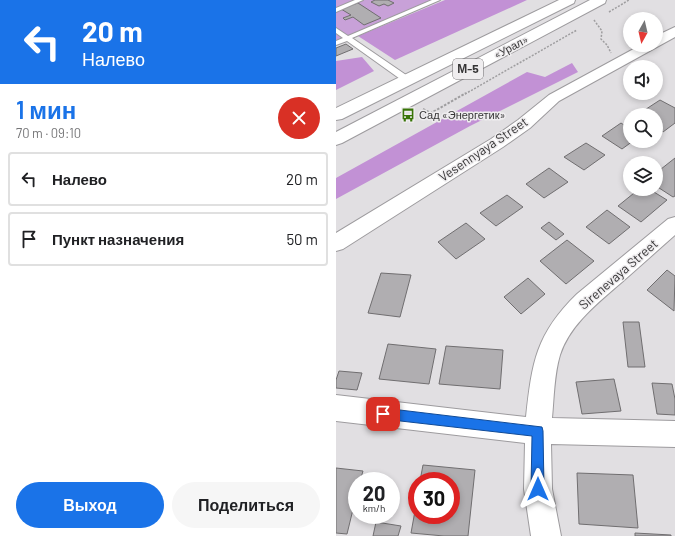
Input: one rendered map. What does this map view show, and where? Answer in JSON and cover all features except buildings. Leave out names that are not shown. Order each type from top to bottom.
[{"type":"main road","name":"«Урал»","points":[[336,115],[406,79],[569,0]]},
{"type":"main road","name":"«Урал»","points":[[336,139],[603,7]]},
{"type":"street","points":[[663,38],[675,31]]},
{"type":"street","name":"Vesennyaya Street","points":[[336,243],[497,143],[524,124],[554,98],[638,52]]},
{"type":"street","name":"Sirenevaya Street","points":[[546,536],[538,489],[538,431],[543,378],[548,355],[558,334],[572,314],[585,301],[675,224]]},
{"type":"street","points":[[336,408],[538,431],[675,434]]},
{"type":"lane","points":[[336,10],[360,0]]},
{"type":"lane","points":[[336,43],[340,34],[437,0]]},
{"type":"lane","points":[[340,34],[406,79]]},
{"type":"path","points":[[603,7],[629,0]]},
{"type":"path","points":[[600,17],[594,20],[602,31],[601,39],[607,45],[617,64]]},
{"type":"path","points":[[431,113],[580,28]]},
{"type":"shaded area","points":[[336,0],[438,0],[336,42]]},
{"type":"shaded area","points":[[445,0],[527,0],[395,60],[358,36]]},
{"type":"shaded area","points":[[362,57],[374,71],[336,90],[336,61]]},
{"type":"shaded area","points":[[572,63],[578,72],[470,126],[336,199],[336,178],[527,72],[545,77]]},
{"type":"place","name":"Сад «Энергетик»","points":[[408,115]]},
{"type":"route","points":[[383,414],[538,431],[538,489]]}]
